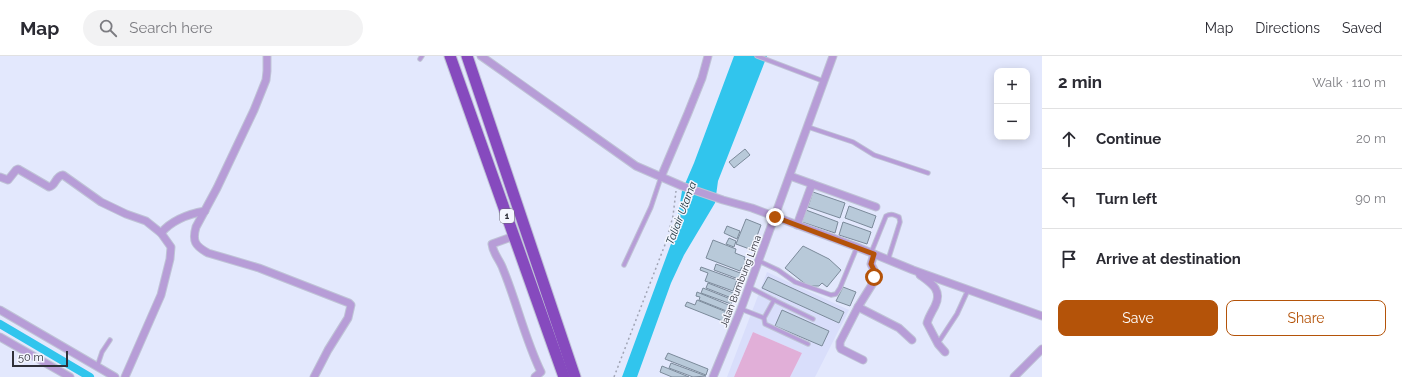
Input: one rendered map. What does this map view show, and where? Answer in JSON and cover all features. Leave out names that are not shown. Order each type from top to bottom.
[{"type":"highway","name":"1","points":[[450,56],[511,237],[564,377]]},
{"type":"highway","name":"1","points":[[467,56],[575,377]]},
{"type":"street","points":[[267,56],[266,80],[257,103],[194,234],[196,245],[208,253],[284,277],[351,305],[348,318],[328,350],[314,377]]},
{"type":"street","points":[[481,56],[636,166],[682,186],[752,208],[873,253],[914,270],[1042,316]]},
{"type":"street","points":[[661,177],[702,78],[708,56]]},
{"type":"street","name":"Jalan Bumbung Lima","points":[[713,377],[759,261],[833,56]]},
{"type":"street","points":[[0,177],[8,180],[18,169],[49,187],[52,186],[58,177],[63,176],[101,202],[126,214],[142,218],[161,233],[171,247],[172,252],[164,285],[145,334],[124,377]]},
{"type":"street","points":[[790,176],[876,207]]},
{"type":"street","points":[[797,225],[812,184]]},
{"type":"street","points":[[161,233],[165,228],[178,220],[195,213],[205,211]]},
{"type":"street","points":[[511,237],[492,244],[492,249],[503,269],[529,344],[541,372],[535,377]]},
{"type":"street","points":[[863,360],[845,351],[840,347],[840,342],[873,283],[875,272],[871,264],[873,253]]},
{"type":"street","points":[[914,270],[934,286],[938,292],[935,306],[930,313],[927,323],[938,344],[945,352]]},
{"type":"street","points":[[858,308],[898,328],[912,340]]},
{"type":"street","points":[[0,310],[115,377]]},
{"type":"street","points":[[0,337],[70,377]]},
{"type":"street","points":[[1014,377],[1042,349]]},
{"type":"lane","points":[[757,56],[824,81]]},
{"type":"lane","points":[[808,127],[853,142],[874,155],[928,173]]},
{"type":"lane","points":[[624,265],[652,207],[661,177]]},
{"type":"lane","points":[[873,253],[886,216],[892,214],[895,215],[899,217],[900,222],[888,260]]},
{"type":"lane","points":[[759,261],[778,270],[795,282],[830,295],[836,294],[840,288],[857,247]]},
{"type":"lane","points":[[749,287],[813,319]]},
{"type":"lane","points":[[938,344],[957,314],[968,290]]},
{"type":"lane","points":[[774,300],[764,318],[765,324],[808,344]]},
{"type":"lane","points":[[741,309],[764,318]]},
{"type":"lane","points":[[98,367],[102,352],[110,340]]},
{"type":"path","points":[[614,377],[656,270],[671,224],[676,194],[672,182]]},
{"type":"shaded area","points":[[767,272],[849,310],[815,377],[790,377],[802,353],[753,332],[734,377],[727,377]],"holes":[[[768,277],[844,312],[839,323],[763,288]],[[782,310],[829,331],[822,346],[776,326]]]},
{"type":"shaded area","points":[[753,332],[802,353],[790,377],[734,377]]},
{"type":"water","name":"Taliair Utama","points":[[734,56],[767,56],[718,181],[715,203],[684,255],[671,283],[637,377],[622,377],[675,233],[682,191]]},
{"type":"building","points":[[745,149],[750,155],[734,168],[729,162]]},
{"type":"building","points":[[813,192],[845,203],[840,218],[808,207]]},
{"type":"building","points":[[849,206],[876,216],[872,228],[845,218]]},
{"type":"building","points":[[806,210],[838,222],[835,233],[802,222]]},
{"type":"building","points":[[746,219],[761,225],[752,250],[736,244]]},
{"type":"building","points":[[843,222],[871,232],[867,244],[839,235]]},
{"type":"building","points":[[727,226],[740,231],[737,239],[724,233]]},
{"type":"building","points":[[729,238],[736,241],[734,247],[726,244]]},
{"type":"building","points":[[713,240],[736,249],[735,253],[745,257],[744,259],[748,261],[745,269],[742,267],[740,271],[706,258]]},
{"type":"building","points":[[803,246],[829,259],[841,270],[827,287],[822,283],[819,286],[808,286],[785,268]]},
{"type":"building","points":[[716,264],[743,274],[741,280],[714,270]]},
{"type":"building","points":[[701,267],[737,280],[733,291],[705,281],[708,273],[700,270]]},
{"type":"building","points":[[768,277],[844,312],[839,323],[762,288]]},
{"type":"building","points":[[708,283],[736,294],[734,299],[706,288]]},
{"type":"building","points":[[843,287],[856,292],[850,306],[836,301]]},
{"type":"building","points":[[703,288],[733,300],[731,304],[701,293]]},
{"type":"building","points":[[697,292],[731,306],[729,312],[699,300],[700,297],[696,296]]},
{"type":"building","points":[[697,300],[729,313],[725,322],[685,306],[687,302],[695,305]]},
{"type":"building","points":[[782,310],[829,331],[822,346],[775,326]]},
{"type":"building","points":[[668,353],[708,369],[706,375],[665,359]]},
{"type":"building","points":[[671,363],[706,376],[693,377],[669,368]]},
{"type":"building","points":[[662,366],[689,377],[672,377],[660,372]]},
{"type":"waterway","points":[[0,324],[90,377]]},
{"type":"route","points":[[775,217],[874,254],[871,264],[875,272],[874,277]]}]
